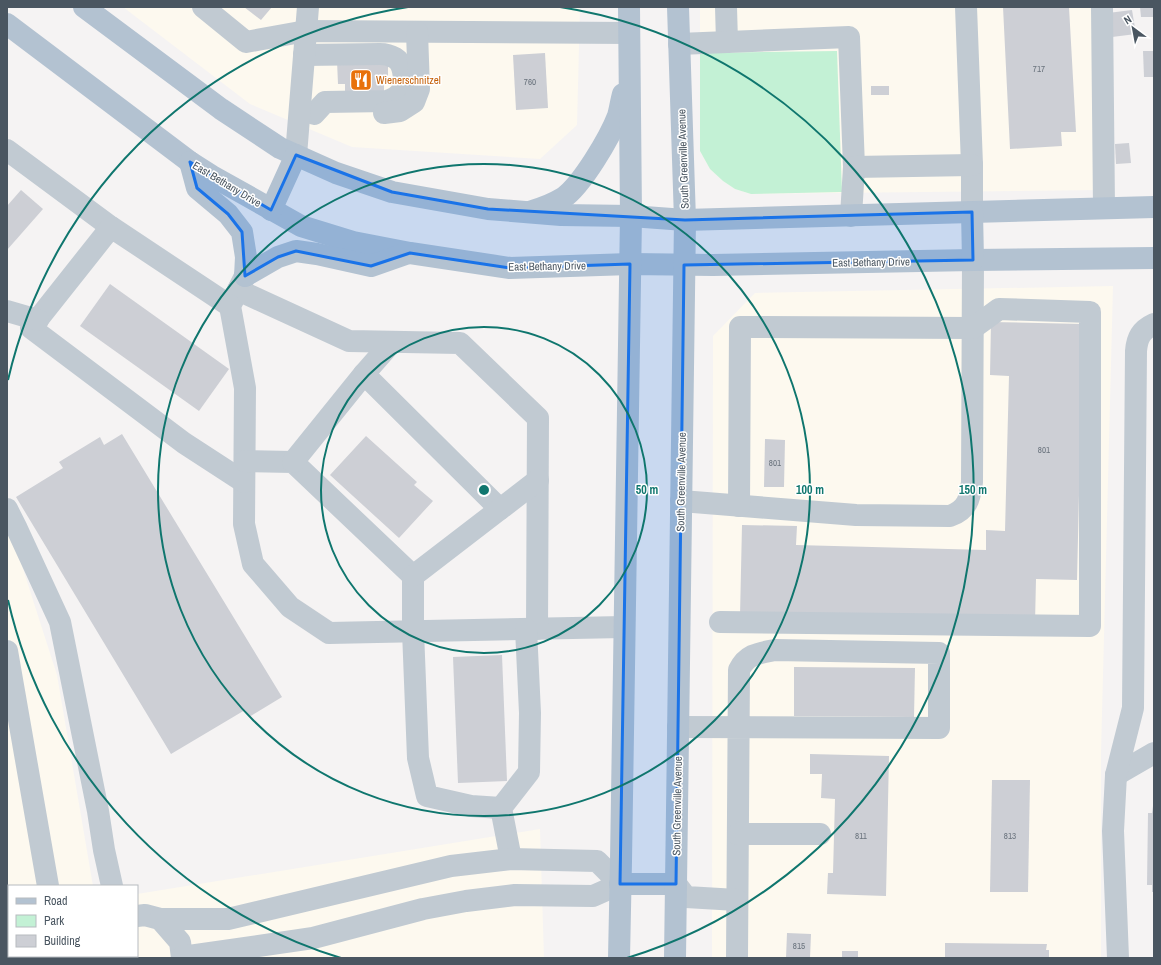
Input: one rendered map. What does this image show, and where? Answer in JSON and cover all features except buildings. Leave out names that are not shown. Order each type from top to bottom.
[{"type":"main road","points":[[84,7],[221,109],[280,148],[336,173],[392,192],[488,209],[561,215],[631,216],[685,220],[1154,207]]},
{"type":"main road","points":[[619,958],[631,216],[628,7]]},
{"type":"main road","name":"South Greenville Avenue","points":[[675,958],[685,220],[678,7]]},
{"type":"main road","name":"East Bethany Drive","points":[[7,24],[190,162],[212,176],[300,226],[353,242],[410,253],[510,268],[630,264],[684,265],[1154,258]]},
{"type":"main road","points":[[529,212],[549,206],[565,197],[585,175],[606,140],[618,115],[630,64]]},
{"type":"main road","points":[[271,210],[296,155]]},
{"type":"main road","points":[[190,162],[197,188],[228,214],[242,232],[246,257],[238,291]]},
{"type":"main road","points":[[972,212],[973,260]]},
{"type":"main road","points":[[238,291],[278,257],[296,251],[371,266],[410,253]]},
{"type":"main road","points":[[620,884],[676,884]]},
{"type":"lane","points":[[203,7],[246,42],[306,31],[629,33]]},
{"type":"lane","points":[[296,155],[306,114],[304,55],[308,7]]},
{"type":"lane","points":[[726,7],[727,42]]},
{"type":"lane","points":[[966,7],[972,165],[972,212]]},
{"type":"lane","points":[[1102,7],[1104,208]]},
{"type":"lane","points":[[306,114],[377,114],[400,112],[414,102],[420,89],[417,32]]},
{"type":"lane","points":[[679,44],[849,37],[854,167],[851,216]]},
{"type":"lane","points":[[304,55],[389,55],[396,58],[402,65],[405,82],[402,91],[395,98],[388,101],[325,102],[306,114]]},
{"type":"lane","points":[[7,150],[111,227],[238,291],[349,341],[460,343],[538,418],[538,480],[532,629],[529,772],[501,808],[511,859]]},
{"type":"lane","points":[[854,167],[972,165]]},
{"type":"lane","points":[[111,227],[31,328],[184,443],[244,472],[293,462],[364,374],[392,342]]},
{"type":"lane","points":[[681,501],[856,515],[950,516],[958,513],[967,504],[972,482],[973,260]]},
{"type":"lane","points":[[238,291],[245,388],[244,524],[253,564],[290,607],[329,633],[624,627]]},
{"type":"lane","points":[[720,622],[1090,626],[1090,312],[999,309],[973,328],[740,327],[739,506]]},
{"type":"lane","points":[[7,311],[38,320]]},
{"type":"lane","points":[[1118,958],[1113,831],[1116,775],[1133,708],[1136,352],[1140,334],[1147,327],[1154,324]]},
{"type":"lane","points":[[364,374],[500,509]]},
{"type":"lane","points":[[293,462],[413,576],[413,631],[418,758],[427,796],[471,806],[501,808]]},
{"type":"lane","points":[[413,576],[538,480]]},
{"type":"lane","points":[[7,509],[12,533],[60,622],[112,885]]},
{"type":"lane","points":[[678,727],[738,728],[939,728],[939,653],[776,650],[755,654],[743,662],[739,670],[738,728],[737,958]]},
{"type":"lane","points":[[7,651],[48,885]]},
{"type":"lane","points":[[1116,775],[1154,753]]},
{"type":"lane","points":[[738,834],[820,834]]},
{"type":"lane","points":[[138,916],[145,915],[160,919],[228,919],[452,866],[511,859],[597,862],[620,884],[593,896],[515,895],[466,901],[423,909],[312,938],[182,957],[180,942],[160,919]]},
{"type":"lane","points":[[676,884],[686,897],[737,900]]},
{"type":"highlighted area","points":[[296,155],[392,192],[488,209],[685,220],[972,212],[973,260],[684,265],[676,884],[620,884],[630,264],[510,268],[410,253],[371,266],[296,251],[278,257],[245,276],[242,232],[228,214],[197,188],[190,162],[271,210]]},
{"type":"shaded area","points":[[123,7],[580,7],[577,125],[540,159],[352,147],[250,104]]},
{"type":"shaded area","points":[[700,7],[1096,7],[1100,190],[751,194],[735,189],[723,181],[710,169],[700,151]]},
{"type":"shaded area","points":[[1113,286],[1101,753],[1101,958],[712,958],[713,336],[755,293]]},
{"type":"shaded area","points":[[7,519],[57,675],[93,885],[8,885],[8,957],[138,957],[138,894],[540,829],[544,958],[7,958]]},
{"type":"green space","points":[[837,51],[842,192],[751,194],[735,189],[723,181],[710,169],[700,151],[700,53]]},
{"type":"place","name":"Wienerschnitzel","points":[[361,80]]}]
